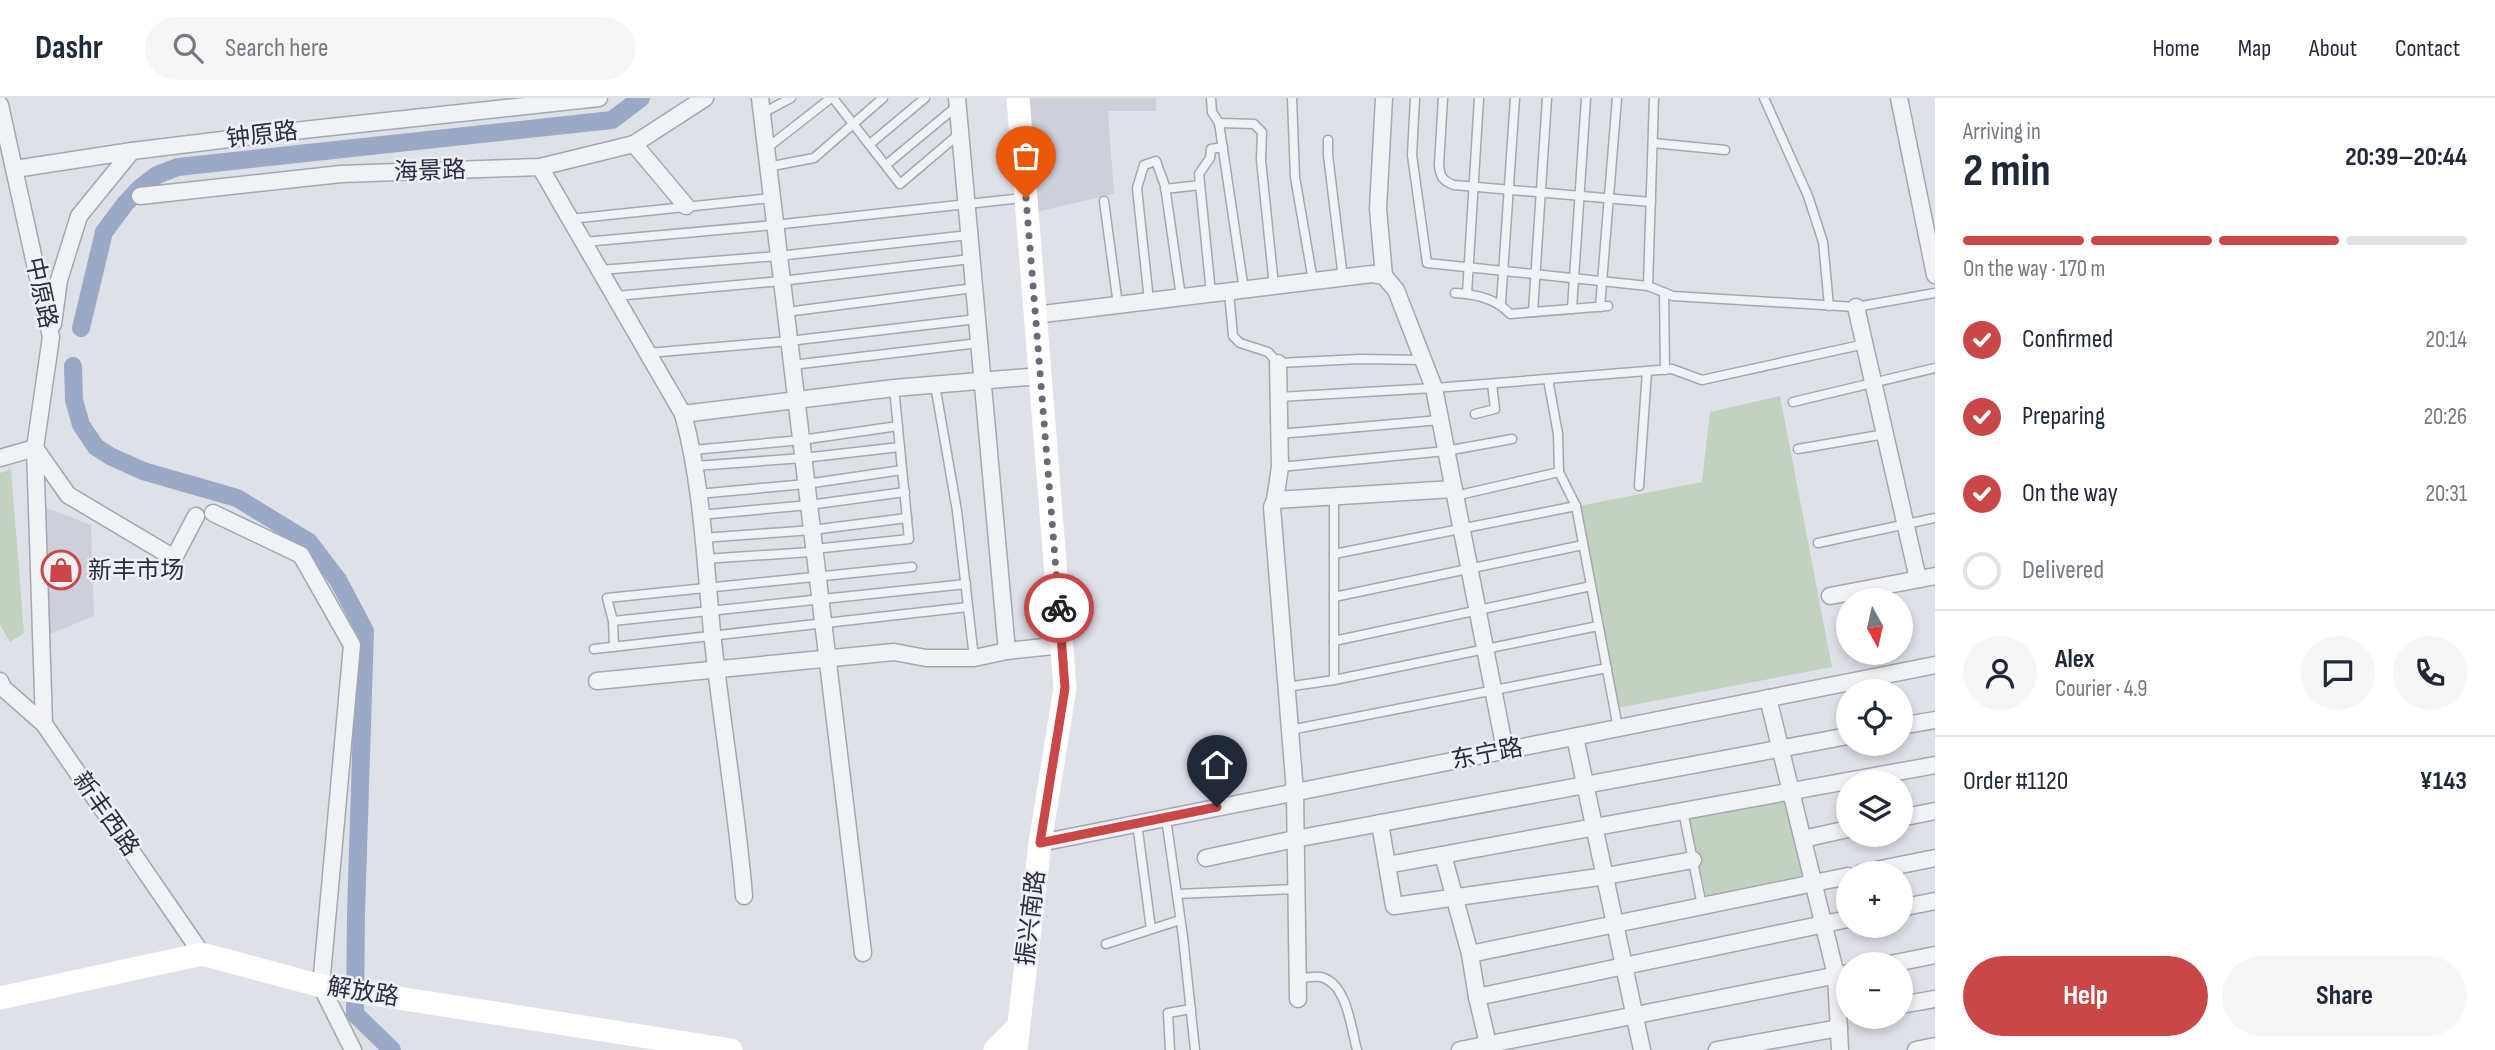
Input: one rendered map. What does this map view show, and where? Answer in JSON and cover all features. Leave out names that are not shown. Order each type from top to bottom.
[{"type":"street","name":"钟原路","points":[[15,169],[132,151],[599,98]]},
{"type":"street","name":"振兴南路","points":[[1014,1050],[1040,843],[1065,688],[1018,98]]},
{"type":"street","points":[[1384,98],[1378,209],[1384,276],[1396,290],[1434,388],[1505,750]]},
{"type":"street","points":[[1899,98],[1935,275]]},
{"type":"street","name":"海景路","points":[[140,196],[341,174],[540,167],[634,144],[694,101]]},
{"type":"street","points":[[957,102],[1007,651]]},
{"type":"street","name":"中原路","points":[[0,105],[51,337],[35,448],[44,724]]},
{"type":"street","points":[[761,106],[863,953]]},
{"type":"street","points":[[634,144],[686,206]]},
{"type":"street","points":[[51,337],[59,280],[79,216],[132,151]]},
{"type":"street","points":[[540,167],[683,414],[694,458],[712,635],[738,824],[744,896]]},
{"type":"street","points":[[1035,315],[1372,274],[1384,276]]},
{"type":"street","points":[[1856,307],[1918,579]]},
{"type":"street","points":[[1278,363],[1280,467],[1272,507],[1295,792],[1298,999]]},
{"type":"street","points":[[683,414],[894,388],[1040,376]]},
{"type":"street","points":[[0,458],[35,448],[68,495],[174,558],[196,516]]},
{"type":"street","points":[[1275,499],[1455,493]]},
{"type":"street","points":[[213,513],[301,555],[352,645],[321,986],[353,1050]]},
{"type":"street","points":[[1830,596],[1935,576]]},
{"type":"street","points":[[597,681],[894,652],[926,659],[974,659],[1007,651],[1062,645]]},
{"type":"street","name":"东宁路","points":[[1040,843],[1935,665]]},
{"type":"street","name":"新丰西路","points":[[0,681],[3,688],[44,724],[202,954]]},
{"type":"street","points":[[1768,698],[1824,924],[1836,957]]},
{"type":"street","points":[[1913,724],[1935,720]]},
{"type":"street","points":[[1575,737],[1642,1050]]},
{"type":"street","points":[[1206,858],[1836,738]]},
{"type":"street","points":[[1387,865],[1935,765]]},
{"type":"street","points":[[1913,815],[1935,811]]},
{"type":"street","points":[[1380,823],[1394,906],[1606,876],[1693,860]]},
{"type":"street","points":[[1803,839],[1836,832]]},
{"type":"street","points":[[1443,855],[1470,954],[1476,997],[1488,1044]]},
{"type":"street","points":[[1913,862],[1935,858]]},
{"type":"street","points":[[1470,954],[1836,878]]},
{"type":"street","points":[[1913,905],[1935,901]]},
{"type":"street","points":[[1476,997],[1836,922]]},
{"type":"street","name":"解放路","points":[[0,998],[202,954],[321,986],[731,1050]]},
{"type":"street","points":[[1913,959],[1935,955]]},
{"type":"street","points":[[1460,1050],[1836,975]]},
{"type":"street","points":[[1913,1003],[1935,999]]},
{"type":"street","points":[[1717,1050],[1836,1021]]},
{"type":"street","points":[[996,1050],[1018,1027],[1028,1050]]},
{"type":"street","points":[[1840,1050],[1841,1029]]},
{"type":"street","points":[[1916,1050],[1935,1046]]},
{"type":"lane","points":[[761,106],[791,98]]},
{"type":"lane","points":[[765,150],[832,98],[900,184],[960,134]]},
{"type":"lane","points":[[767,167],[814,158],[883,98]]},
{"type":"lane","points":[[870,144],[925,98]]},
{"type":"lane","points":[[1211,98],[1212,112],[1219,123],[1223,147],[1236,291],[1233,336],[1240,343],[1268,352],[1278,363],[1360,359],[1423,360]]},
{"type":"lane","points":[[1292,98],[1295,177],[1313,281]]},
{"type":"lane","points":[[1415,98],[1412,155],[1427,263],[1648,286],[1673,296],[1829,306],[1856,307],[1935,293]]},
{"type":"lane","points":[[1443,98],[1440,173],[1448,183],[1651,202]]},
{"type":"lane","points":[[1467,294],[1479,98]]},
{"type":"lane","points":[[1501,303],[1515,98]]},
{"type":"lane","points":[[1533,312],[1547,98]]},
{"type":"lane","points":[[1572,309],[1586,98]]},
{"type":"lane","points":[[1455,293],[1501,303],[1510,314],[1604,307],[1602,281],[1617,98]]},
{"type":"lane","points":[[1648,286],[1654,98]]},
{"type":"lane","points":[[1764,98],[1808,196],[1823,242],[1829,306]]},
{"type":"lane","points":[[886,165],[957,102]]},
{"type":"lane","points":[[1219,123],[1254,124],[1262,132],[1261,160],[1274,286]]},
{"type":"lane","points":[[1328,140],[1343,278]]},
{"type":"lane","points":[[1653,143],[1725,150]]},
{"type":"lane","points":[[1211,293],[1199,174],[1210,158],[1211,149],[1223,147]]},
{"type":"lane","points":[[1149,301],[1137,188],[1144,165],[1156,161],[1165,189],[1181,297]]},
{"type":"lane","points":[[1165,189],[1200,184]]},
{"type":"lane","points":[[570,219],[771,198]]},
{"type":"lane","points":[[584,243],[1026,198]]},
{"type":"lane","points":[[1104,201],[1118,305]]},
{"type":"lane","points":[[600,270],[778,256],[969,235]]},
{"type":"lane","points":[[615,296],[781,281],[971,259]]},
{"type":"lane","points":[[785,313],[974,288]]},
{"type":"lane","points":[[1664,293],[1665,370]]},
{"type":"lane","points":[[648,353],[789,341],[977,319]]},
{"type":"lane","points":[[792,365],[979,343]]},
{"type":"lane","points":[[1279,397],[1492,384],[1672,369],[1702,380],[1865,344]]},
{"type":"lane","points":[[1793,402],[1935,368]]},
{"type":"lane","points":[[1639,486],[1647,371]]},
{"type":"lane","points":[[1548,379],[1558,434],[1559,472],[1576,506],[1618,728]]},
{"type":"lane","points":[[1475,414],[1495,409],[1492,384]]},
{"type":"lane","points":[[935,385],[957,511],[974,659]]},
{"type":"lane","points":[[704,559],[811,552],[814,549],[909,539],[894,388]]},
{"type":"lane","points":[[1279,434],[1440,419]]},
{"type":"lane","points":[[694,458],[898,426]]},
{"type":"lane","points":[[1798,449],[1885,433]]},
{"type":"lane","points":[[1280,467],[1446,451],[1512,439]]},
{"type":"lane","points":[[694,458],[803,458],[900,447]]},
{"type":"lane","points":[[698,494],[806,484],[902,470]]},
{"type":"lane","points":[[1455,493],[1559,472]]},
{"type":"lane","points":[[700,515],[809,505],[905,492]]},
{"type":"lane","points":[[1334,496],[1334,680]]},
{"type":"lane","points":[[1334,554],[1576,506]]},
{"type":"lane","points":[[702,538],[812,530],[907,518]]},
{"type":"lane","points":[[1818,543],[1935,518]]},
{"type":"lane","points":[[1334,597],[1583,545]]},
{"type":"lane","points":[[614,647],[607,598],[912,567]]},
{"type":"lane","points":[[612,621],[965,584]]},
{"type":"lane","points":[[1334,641],[1591,586]]},
{"type":"lane","points":[[594,649],[968,607]]},
{"type":"lane","points":[[1286,687],[1334,680],[1598,626]]},
{"type":"lane","points":[[1290,730],[1607,668]]},
{"type":"lane","points":[[1682,811],[1702,906]]},
{"type":"lane","points":[[1166,818],[1195,1050]]},
{"type":"lane","points":[[1137,823],[1151,929]]},
{"type":"lane","points":[[1177,894],[1296,889]]},
{"type":"lane","points":[[1106,944],[1180,920]]},
{"type":"lane","points":[[1297,979],[1321,977],[1343,995],[1357,1050]]},
{"type":"lane","points":[[1170,1050],[1168,1013],[1191,1009]]},
{"type":"shaded area","points":[[1025,98],[1156,98],[1156,111],[1108,111],[1114,194],[1036,212]]},
{"type":"shaded area","name":"新丰市场","points":[[28,501],[91,525],[94,616],[33,641]]},
{"type":"green space","points":[[1780,396],[1832,667],[1617,708],[1579,506],[1702,482],[1710,412]]},
{"type":"green space","points":[[11,469],[24,633],[10,642],[0,625],[0,473]]},
{"type":"green space","points":[[1786,795],[1804,878],[1707,900],[1689,817]]},
{"type":"waterway","points":[[81,328],[104,232],[125,204],[157,175],[178,167],[612,120],[641,98]]},
{"type":"waterway","points":[[73,366],[74,400],[81,425],[96,447],[143,471],[237,498],[309,542],[338,580],[365,631],[355,1014],[392,1050]]},
{"type":"way so far","points":[[1026,198],[1059,608]]},
{"type":"place","name":"新丰市场","points":[[61,570]]},
{"type":"route","points":[[1059,608],[1065,688],[1040,843],[1217,807]]}]
